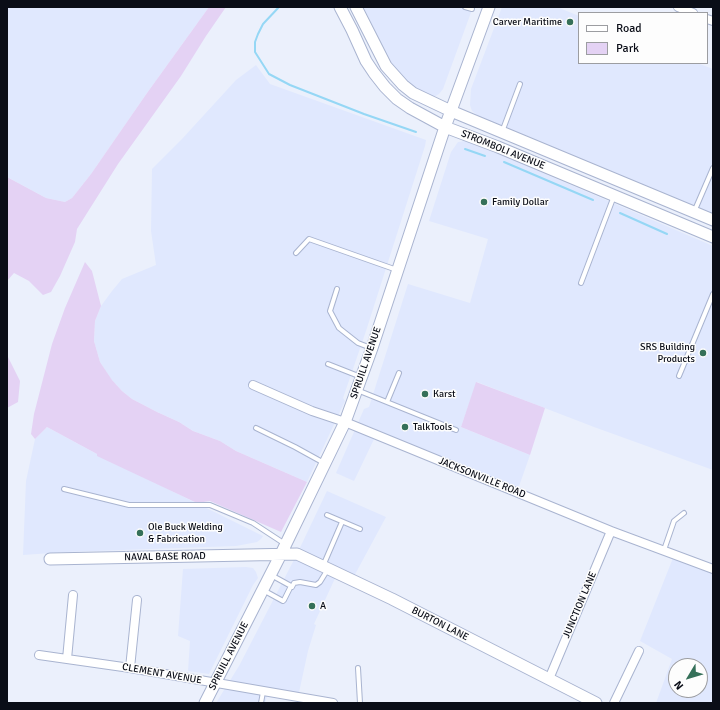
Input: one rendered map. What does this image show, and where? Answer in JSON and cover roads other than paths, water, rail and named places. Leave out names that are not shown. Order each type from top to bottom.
[{"type":"street","name":"STROMBOLI AVENUE","points":[[340,7],[366,61],[385,87],[397,99],[410,108],[445,127],[713,237]]},
{"type":"street","name":"STROMBOLI AVENUE","points":[[356,7],[380,54],[394,76],[403,86],[413,93],[451,111],[713,220]]},
{"type":"street","name":"SPRUILL AVENUE","points":[[205,703],[263,590],[345,422],[372,348],[445,127],[489,7]]},
{"type":"street","points":[[678,7],[690,12]]},
{"type":"street","name":"JACKSONVILLE ROAD","points":[[253,385],[312,411],[345,422],[612,531],[713,569]]},
{"type":"street","name":"JUNCTION LANE","points":[[549,679],[612,531]]},
{"type":"street","name":"NAVAL BASE ROAD","points":[[50,559],[283,549]]},
{"type":"street","name":"BURTON LANE","points":[[283,549],[297,554],[392,599],[596,703]]},
{"type":"street","points":[[66,659],[74,595]]},
{"type":"street","points":[[130,668],[138,600]]},
{"type":"street","points":[[614,703],[639,652]]},
{"type":"street","name":"CLEMENT AVENUE","points":[[39,655],[130,668],[333,703]]},
{"type":"lane","points":[[465,7],[472,10]]},
{"type":"lane","points":[[502,132],[520,84]]},
{"type":"lane","points":[[694,213],[713,168]]},
{"type":"lane","points":[[581,283],[614,196]]},
{"type":"lane","points":[[296,253],[309,240],[397,270]]},
{"type":"lane","points":[[338,289],[330,311],[339,328],[358,343],[372,348]]},
{"type":"lane","points":[[679,376],[713,294]]},
{"type":"lane","points":[[328,364],[362,377]]},
{"type":"lane","points":[[387,402],[399,373]]},
{"type":"lane","points":[[357,390],[456,430]]},
{"type":"lane","points":[[256,428],[325,464]]},
{"type":"lane","points":[[64,489],[129,505],[210,505],[252,523],[283,549]]},
{"type":"lane","points":[[664,550],[674,520],[684,514]]},
{"type":"lane","points":[[327,515],[360,529]]},
{"type":"lane","points":[[263,590],[283,601],[294,583],[300,582],[316,585],[320,582],[342,522]]},
{"type":"lane","points":[[270,575],[292,587]]},
{"type":"lane","points":[[358,668],[360,703]]},
{"type":"lane","points":[[261,703],[263,692]]},
{"type":"waterway","points":[[279,7],[263,24],[255,42],[255,52],[269,74],[290,85],[364,114],[416,132]]},
{"type":"waterway","points":[[465,149],[485,156]]},
{"type":"waterway","points":[[504,162],[593,200]]},
{"type":"waterway","points":[[620,213],[667,234]]},
{"type":"place","name":"Carver Maritime","points":[[570,22]]},
{"type":"place","name":"Family Dollar","points":[[484,202]]},
{"type":"place","name":"SRS Building Products","points":[[703,353]]},
{"type":"place","name":"Karst","points":[[425,394]]},
{"type":"place","name":"TalkTools","points":[[405,427]]},
{"type":"place","name":"Ole Buck Welding & Fabrication","points":[[140,533]]},
{"type":"place","name":"A","points":[[312,606]]}]
